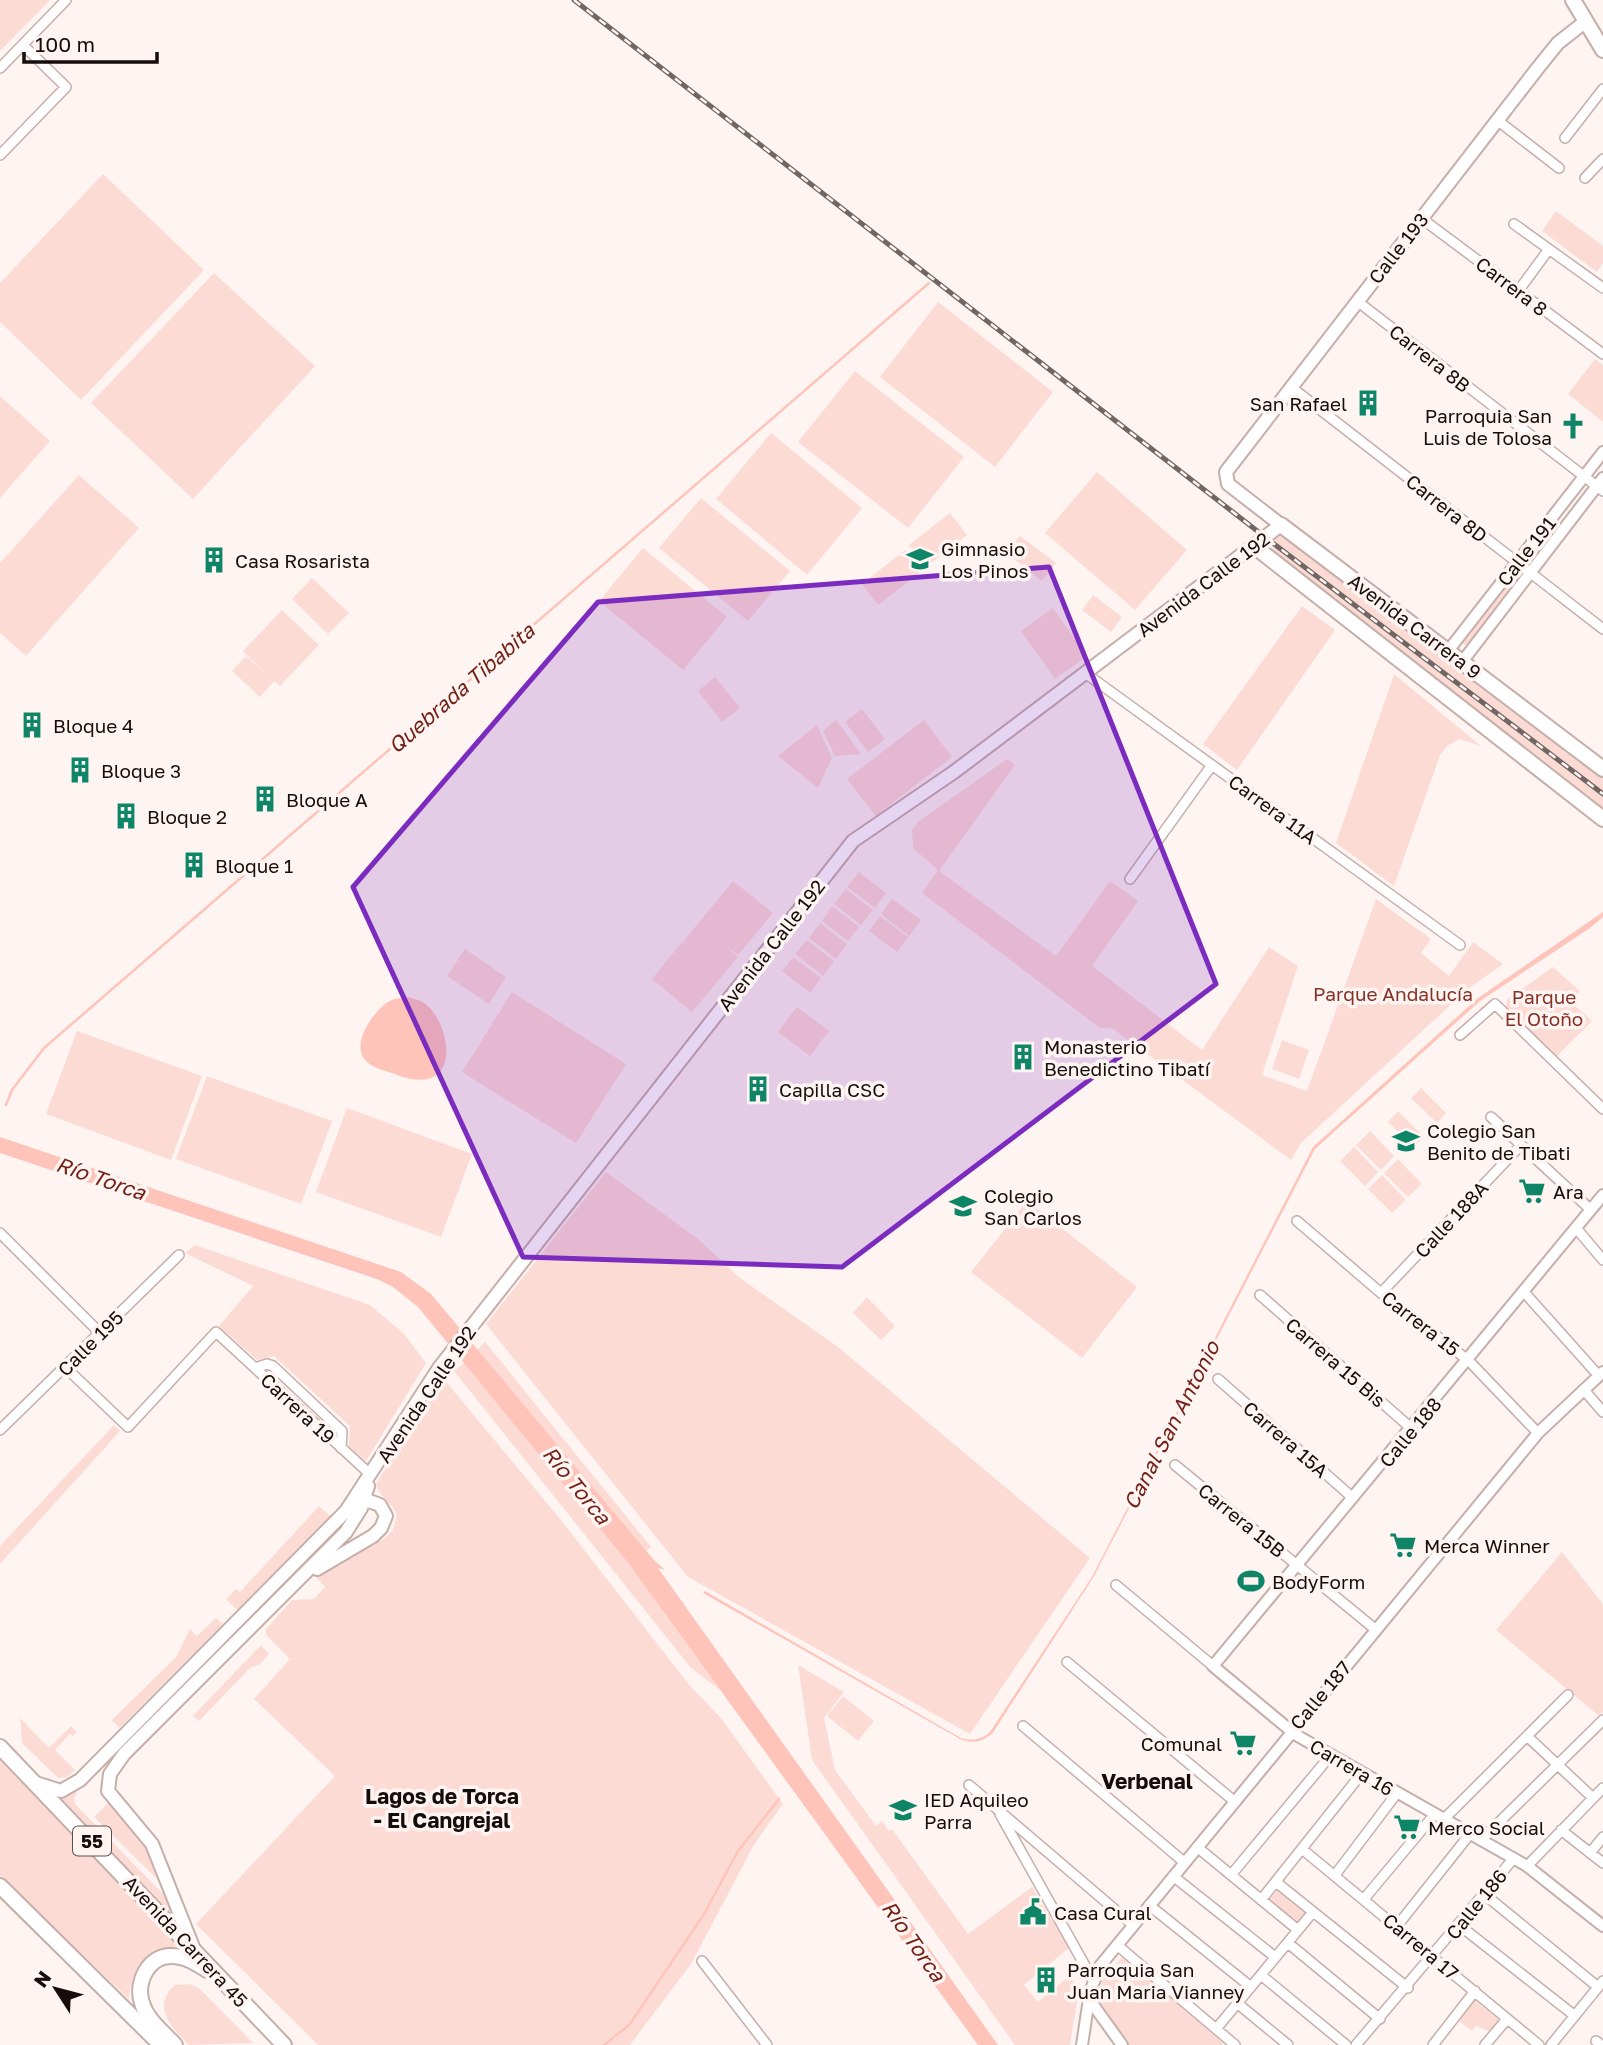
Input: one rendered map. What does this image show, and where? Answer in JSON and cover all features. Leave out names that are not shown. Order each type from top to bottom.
[{"type":"main road","points":[[1573,0],[1603,50]]},
{"type":"main road","name":"Calle 193","points":[[1228,484],[1225,476],[1228,467],[1552,50],[1586,22]]},
{"type":"main road","name":"Avenida Carrera 9","points":[[1228,484],[1603,769]]},
{"type":"main road","name":"Avenida Calle 192","points":[[35,1783],[61,1791],[74,1786],[346,1511],[449,1354],[853,841],[942,780],[1281,524]]},
{"type":"main road","name":"Avenida Carrera 9","points":[[1254,546],[1603,819]]},
{"type":"main road","name":"Avenida Calle 192","points":[[193,1947],[155,1849],[114,1801],[108,1791],[108,1780],[124,1754],[252,1629],[352,1525],[364,1502],[371,1475]]},
{"type":"main road","points":[[304,1576],[381,1528],[384,1522],[384,1510],[375,1502],[364,1502],[346,1511]]},
{"type":"main road","points":[[242,1618],[252,1629]]},
{"type":"main road","name":"Avenida Carrera 45","points":[[0,1747],[284,2045]]},
{"type":"main road","points":[[0,1886],[161,2045]]},
{"type":"main road","points":[[175,2045],[148,2016],[142,2004],[140,1982],[146,1970],[156,1961],[175,1956],[199,1964],[223,1980]]},
{"type":"street","points":[[0,68],[66,0]]},
{"type":"street","points":[[0,155],[66,87],[23,45]]},
{"type":"street","points":[[1565,138],[1603,89]]},
{"type":"street","points":[[1497,120],[1559,168]]},
{"type":"street","points":[[1585,178],[1603,159]]},
{"type":"street","name":"Carrera 8","points":[[1422,218],[1603,354]]},
{"type":"street","points":[[1514,225],[1603,288]]},
{"type":"street","points":[[1519,290],[1549,249]]},
{"type":"street","name":"Carrera 8B","points":[[1357,301],[1584,476],[1601,485]]},
{"type":"street","name":"Carrera 8D","points":[[1290,387],[1603,629]]},
{"type":"street","name":"Calle 191","points":[[1448,651],[1603,452]]},
{"type":"street","name":"Calle 191","points":[[1462,662],[1601,485]]},
{"type":"street","name":"Carrera 11A","points":[[1085,673],[1460,945]]},
{"type":"street","points":[[1130,879],[1212,765]]},
{"type":"street","points":[[1460,1035],[1495,1004],[1603,1108]]},
{"type":"street","points":[[1491,1117],[1591,1210]]},
{"type":"street","name":"Calle 188A","points":[[1381,1293],[1521,1145]]},
{"type":"street","name":"Calle 188","points":[[1213,1666],[1469,1361],[1603,1195]]},
{"type":"street","name":"Carrera 15","points":[[1297,1221],[1381,1293],[1469,1361],[1538,1433]]},
{"type":"street","points":[[1576,1228],[1603,1260]]},
{"type":"street","points":[[0,1233],[100,1333]]},
{"type":"street","name":"Calle 195","points":[[0,1430],[178,1255]]},
{"type":"street","points":[[1524,1293],[1601,1373]]},
{"type":"street","name":"Carrera 15 Bis","points":[[1260,1295],[1412,1429]]},
{"type":"street","name":"Carrera 19","points":[[65,1367],[128,1427],[216,1332],[371,1475]]},
{"type":"street","name":"Calle 187","points":[[1082,2045],[1093,1980],[1117,1945],[1290,1730],[1538,1433],[1601,1373]]},
{"type":"street","name":"Carrera 15A","points":[[1218,1379],[1353,1499]]},
{"type":"street","points":[[1584,1390],[1603,1412]]},
{"type":"street","name":"Carrera 15B","points":[[1175,1465],[1375,1629]]},
{"type":"street","name":"Carrera 16","points":[[1116,1585],[1290,1730],[1527,1866],[1603,1926]]},
{"type":"street","points":[[1067,1662],[1234,1801]]},
{"type":"street","points":[[1364,1899],[1439,1816],[1527,1737],[1568,1695]]},
{"type":"street","points":[[1481,1840],[1603,1720]]},
{"type":"street","points":[[1023,1726],[1184,1862]]},
{"type":"street","points":[[1527,1737],[1593,1797]]},
{"type":"street","points":[[1231,1875],[1330,1755]]},
{"type":"street","points":[[1261,1900],[1362,1773]]},
{"type":"street","points":[[969,1785],[1133,1925]]},
{"type":"street","name":"Calle 186","points":[[1527,1866],[1603,1787]]},
{"type":"street","points":[[1335,1875],[1397,1793]]},
{"type":"street","points":[[997,1808],[1093,1980]]},
{"type":"street","points":[[1562,1830],[1603,1863]]},
{"type":"street","points":[[1397,1926],[1470,1834]]},
{"type":"street","points":[[1590,1853],[1603,1837]]},
{"type":"street","points":[[1197,1847],[1298,1930]]},
{"type":"street","name":"Carrera 17","points":[[1302,1849],[1539,2045]]},
{"type":"street","name":"Calle 186","points":[[1356,2045],[1408,1988],[1514,1858]]},
{"type":"street","points":[[1173,1876],[1275,1957]]},
{"type":"street","points":[[1276,1882],[1408,1988]]},
{"type":"street","points":[[1484,1894],[1601,1984],[1552,2045]]},
{"type":"street","points":[[1149,1905],[1251,1987]]},
{"type":"street","points":[[1216,2029],[1313,1912]]},
{"type":"street","points":[[1458,1925],[1575,2016]]},
{"type":"street","points":[[1288,1943],[1380,2019]]},
{"type":"street","points":[[1117,1945],[1235,2045]]},
{"type":"street","points":[[702,1961],[767,2045]]},
{"type":"street","points":[[1261,1975],[1346,2045]]},
{"type":"street","points":[[1433,2045],[1475,1992]]},
{"type":"street","points":[[1089,1999],[1122,2045]]},
{"type":"street","points":[[1237,2003],[1288,2045]]},
{"type":"street","points":[[1085,2023],[1095,2017],[1106,2021]]},
{"type":"street","points":[[1485,2045],[1507,2019]]},
{"type":"highlighted area","points":[[1049,567],[1216,984],[842,1267],[523,1257],[353,887],[598,602]]},
{"type":"green space","points":[[0,0],[50,0],[0,51]]},
{"type":"green space","points":[[103,174],[204,270],[81,400],[0,322],[0,283]]},
{"type":"green space","points":[[1556,211],[1603,246],[1603,263],[1597,272],[1542,231]]},
{"type":"green space","points":[[214,273],[315,366],[193,499],[91,403]]},
{"type":"green space","points":[[938,302],[1053,392],[995,467],[880,377]]},
{"type":"green space","points":[[1595,359],[1603,365],[1603,422],[1568,394]]},
{"type":"green space","points":[[855,371],[964,457],[908,528],[798,442]]},
{"type":"green space","points":[[0,396],[50,441],[0,498]]},
{"type":"green space","points":[[771,433],[862,508],[807,575],[716,499]]},
{"type":"green space","points":[[1097,472],[1187,550],[1135,610],[1045,533]]},
{"type":"green space","points":[[79,475],[139,528],[26,656],[0,633],[0,563]]},
{"type":"green space","points":[[701,498],[790,571],[748,621],[659,548]]},
{"type":"green space","points":[[950,513],[967,535],[926,567],[909,545]]},
{"type":"green space","points":[[1280,535],[1603,777],[1603,810],[1272,550],[1275,548],[1270,544]]},
{"type":"green space","points":[[1020,536],[1056,563],[1042,581],[1006,553]]},
{"type":"green space","points":[[643,548],[727,617],[683,670],[599,601]]},
{"type":"green space","points":[[905,550],[922,571],[878,605],[862,584]]},
{"type":"green space","points":[[1520,574],[1520,578],[1469,644],[1464,645],[1463,642],[1515,575]]},
{"type":"green space","points":[[312,578],[349,613],[328,634],[292,599]]},
{"type":"green space","points":[[1093,595],[1122,617],[1111,632],[1082,610]]},
{"type":"green space","points":[[1302,606],[1335,630],[1237,770],[1203,744]]},
{"type":"green space","points":[[1053,608],[1087,656],[1055,679],[1021,631]]},
{"type":"green space","points":[[282,610],[319,645],[280,686],[274,681],[260,697],[232,671],[246,656],[268,676],[243,651]]},
{"type":"green space","points":[[1394,674],[1481,746],[1460,739],[1447,746],[1440,755],[1394,886],[1336,843]]},
{"type":"green space","points":[[715,677],[740,708],[722,722],[698,691]]},
{"type":"green space","points":[[862,709],[885,739],[868,752],[845,722]]},
{"type":"green space","points":[[836,720],[861,754],[835,756],[823,731]]},
{"type":"green space","points":[[924,720],[952,757],[876,816],[847,779]]},
{"type":"green space","points":[[817,725],[832,758],[818,788],[778,756]]},
{"type":"green space","name":"Parque Andalucía","points":[[1007,759],[1015,765],[939,871],[1056,956],[1110,881],[1138,901],[1092,966],[1202,1050],[1269,947],[1298,966],[1262,1075],[1307,1091],[1376,899],[1431,939],[1421,953],[1449,976],[1473,942],[1503,964],[1469,988],[1301,1143],[1291,1160],[1112,1028],[1100,1028],[922,893],[938,870],[913,848],[912,830],[918,822]]},
{"type":"green space","points":[[859,872],[886,893],[875,908],[847,887]]},
{"type":"green space","points":[[733,881],[773,913],[738,955],[723,944],[738,957],[692,1012],[652,979],[682,942],[690,949],[683,942]]},
{"type":"green space","points":[[846,889],[873,910],[861,925],[834,904]]},
{"type":"green space","points":[[892,899],[921,920],[909,936],[881,914]]},
{"type":"green space","points":[[832,906],[859,927],[848,941],[822,921]]},
{"type":"green space","points":[[880,916],[908,937],[897,952],[869,931]]},
{"type":"green space","points":[[820,923],[847,944],[836,959],[809,938]]},
{"type":"green space","points":[[807,940],[834,961],[823,976],[795,954]]},
{"type":"green space","points":[[465,949],[506,977],[489,1004],[447,976]]},
{"type":"green space","points":[[793,957],[821,978],[810,993],[782,971]]},
{"type":"green space","name":"Parque El Otoño","points":[[1553,967],[1580,991],[1571,1002],[1592,1021],[1557,1056],[1506,1007],[1507,1000]]},
{"type":"green space","points":[[512,992],[626,1064],[576,1143],[462,1072]]},
{"type":"green space","points":[[797,1007],[829,1031],[810,1056],[778,1032]]},
{"type":"green space","points":[[77,1031],[202,1076],[171,1160],[46,1114]]},
{"type":"green space","points":[[1282,1040],[1309,1050],[1299,1079],[1272,1069]]},
{"type":"green space","points":[[207,1076],[332,1121],[301,1204],[176,1159]]},
{"type":"green space","points":[[1421,1088],[1446,1113],[1437,1123],[1411,1098]]},
{"type":"green space","points":[[347,1108],[472,1154],[441,1237],[316,1192]]},
{"type":"green space","points":[[1398,1111],[1424,1137],[1414,1147],[1388,1122]]},
{"type":"green space","points":[[1370,1131],[1394,1156],[1381,1170],[1356,1145]]},
{"type":"green space","points":[[1354,1147],[1378,1172],[1365,1186],[1340,1161]]},
{"type":"green space","points":[[1398,1159],[1422,1184],[1408,1197],[1384,1173]]},
{"type":"green space","points":[[606,1172],[698,1239],[740,1278],[838,1347],[1090,1558],[970,1734],[688,1577],[486,1324]]},
{"type":"green space","points":[[1382,1175],[1406,1200],[1392,1213],[1368,1189]]},
{"type":"green space","points":[[1027,1201],[1137,1287],[1082,1358],[971,1272]]},
{"type":"green space","points":[[195,1245],[370,1305],[404,1334],[426,1363],[366,1461],[349,1446],[350,1426],[274,1356],[257,1360],[219,1326],[253,1286],[185,1253]]},
{"type":"green space","points":[[867,1297],[895,1326],[881,1340],[853,1313]]},
{"type":"green space","points":[[485,1342],[651,1547],[646,1551],[477,1350]]},
{"type":"green space","points":[[464,1363],[628,1563],[720,1690],[691,1668],[454,1371]]},
{"type":"green space","points":[[443,1378],[561,1520],[690,1686],[721,1718],[783,1804],[755,1843],[691,1964],[630,2045],[318,2045],[196,1924],[335,1776],[254,1699],[290,1659],[266,1635],[266,1629],[292,1600],[314,1599],[325,1587],[316,1577],[384,1539],[393,1530],[397,1515],[376,1484]]},
{"type":"green space","points":[[114,1425],[120,1431],[0,1564],[0,1546]]},
{"type":"green space","points":[[319,1506],[330,1516],[237,1610],[226,1599],[236,1589],[240,1592]]},
{"type":"green space","points":[[1562,1552],[1603,1604],[1603,1712],[1599,1716],[1496,1630]]},
{"type":"green space","points":[[216,1618],[223,1624],[119,1728],[112,1720],[176,1657],[190,1629],[197,1636]]},
{"type":"green space","points":[[261,1645],[269,1654],[259,1665],[251,1667],[199,1721],[193,1716]]},
{"type":"green space","points":[[798,1665],[844,1692],[824,1718],[835,1770],[876,1826],[882,1821],[889,1831],[892,1829],[968,1934],[1032,1887],[1069,1948],[1024,1985],[1038,2002],[1069,1976],[1079,1989],[1070,2045],[1015,2045],[812,1760]]},
{"type":"green space","points":[[843,1696],[874,1721],[858,1741],[827,1716]]},
{"type":"green space","points":[[20,1718],[49,1748],[71,1726],[77,1732],[73,1736],[70,1734],[55,1750],[75,1770],[67,1777],[58,1778],[22,1743]]},
{"type":"green space","points":[[0,1757],[182,1949],[159,1950],[143,1960],[133,1977],[129,1999],[0,1876]]},
{"type":"green space","points":[[78,1792],[74,1797],[75,1804],[167,1898],[182,1927],[57,1794]]},
{"type":"green space","points":[[108,1803],[141,1839],[161,1883],[94,1817]]},
{"type":"green space","points":[[1278,1889],[1309,1914],[1300,1925],[1269,1900]]},
{"type":"green space","points":[[1122,1957],[1223,2045],[1129,2045],[1099,2002],[1102,1981]]},
{"type":"green space","points":[[190,1984],[200,1989],[253,2043],[189,2045],[170,2024],[164,2008],[168,1993],[175,1985]]},
{"type":"green space","points":[[1474,2000],[1500,2021],[1492,2032],[1476,2026],[1472,2031],[1458,2020]]},
{"type":"water","name":"Canal San Antonio","points":[[1603,912],[1603,917],[1590,928],[1480,1001],[1315,1149],[1093,1578],[992,1734],[977,1741],[960,1739],[703,1593],[705,1591],[961,1738],[977,1739],[987,1735],[1092,1577],[1313,1147],[1478,998]]},
{"type":"water","points":[[408,997],[424,1003],[441,1025],[446,1055],[443,1068],[434,1077],[419,1080],[397,1075],[367,1062],[362,1055],[362,1037],[378,1010],[392,1000]]},
{"type":"water","name":"Río Torca","points":[[0,1137],[401,1272],[431,1294],[665,1570],[658,1568],[998,2045],[978,2045],[628,1563],[418,1307],[393,1287],[377,1279],[0,1153]]},
{"type":"waterway","name":"Quebrada Tibabita","points":[[6,1105],[12,1090],[44,1048],[929,283]]},
{"type":"waterway","points":[[604,2045],[630,2024],[704,1914],[738,1851],[779,1799]]},
{"type":"railway","points":[[574,0],[1265,537],[1603,794]]},
{"type":"place","name":"San Rafael","points":[[1368,403]]},
{"type":"place","name":"Parroquia San Luis de Tolosa","points":[[1573,426]]},
{"type":"place","name":"Gimnasio Los Pinos","points":[[920,559]]},
{"type":"place","name":"Casa Rosarista","points":[[214,560]]},
{"type":"place","name":"Bloque 4","points":[[32,725]]},
{"type":"place","name":"Bloque 3","points":[[80,770]]},
{"type":"place","name":"Bloque A","points":[[265,799]]},
{"type":"place","name":"Bloque 2","points":[[126,816]]},
{"type":"place","name":"Bloque 1","points":[[194,865]]},
{"type":"place","name":"Monasterio Benedictino Tibatí","points":[[1023,1057]]},
{"type":"place","name":"Capilla CSC","points":[[758,1089]]},
{"type":"place","name":"Colegio San Benito de Tibati","points":[[1406,1141]]},
{"type":"place","name":"Ara","points":[[1532,1191]]},
{"type":"place","name":"Colegio San Carlos","points":[[963,1206]]},
{"type":"place","name":"Merca Winner","points":[[1403,1545]]},
{"type":"place","name":"BodyForm","points":[[1251,1581]]},
{"type":"place","name":"Comunal","points":[[1243,1743]]},
{"type":"place","name":"IED Aquileo Parra","points":[[903,1810]]},
{"type":"place","name":"Merco Social","points":[[1407,1827]]},
{"type":"place","name":"Casa Cural","points":[[1033,1912]]},
{"type":"place","name":"Parroquia San Juan Maria Vianney","points":[[1046,1980]]},
{"type":"district","name":"Verbenal","points":[[1147,1781]]},
{"type":"district","name":"Lagos de Torca - El Cangrejal","points":[[442,1808]]}]
